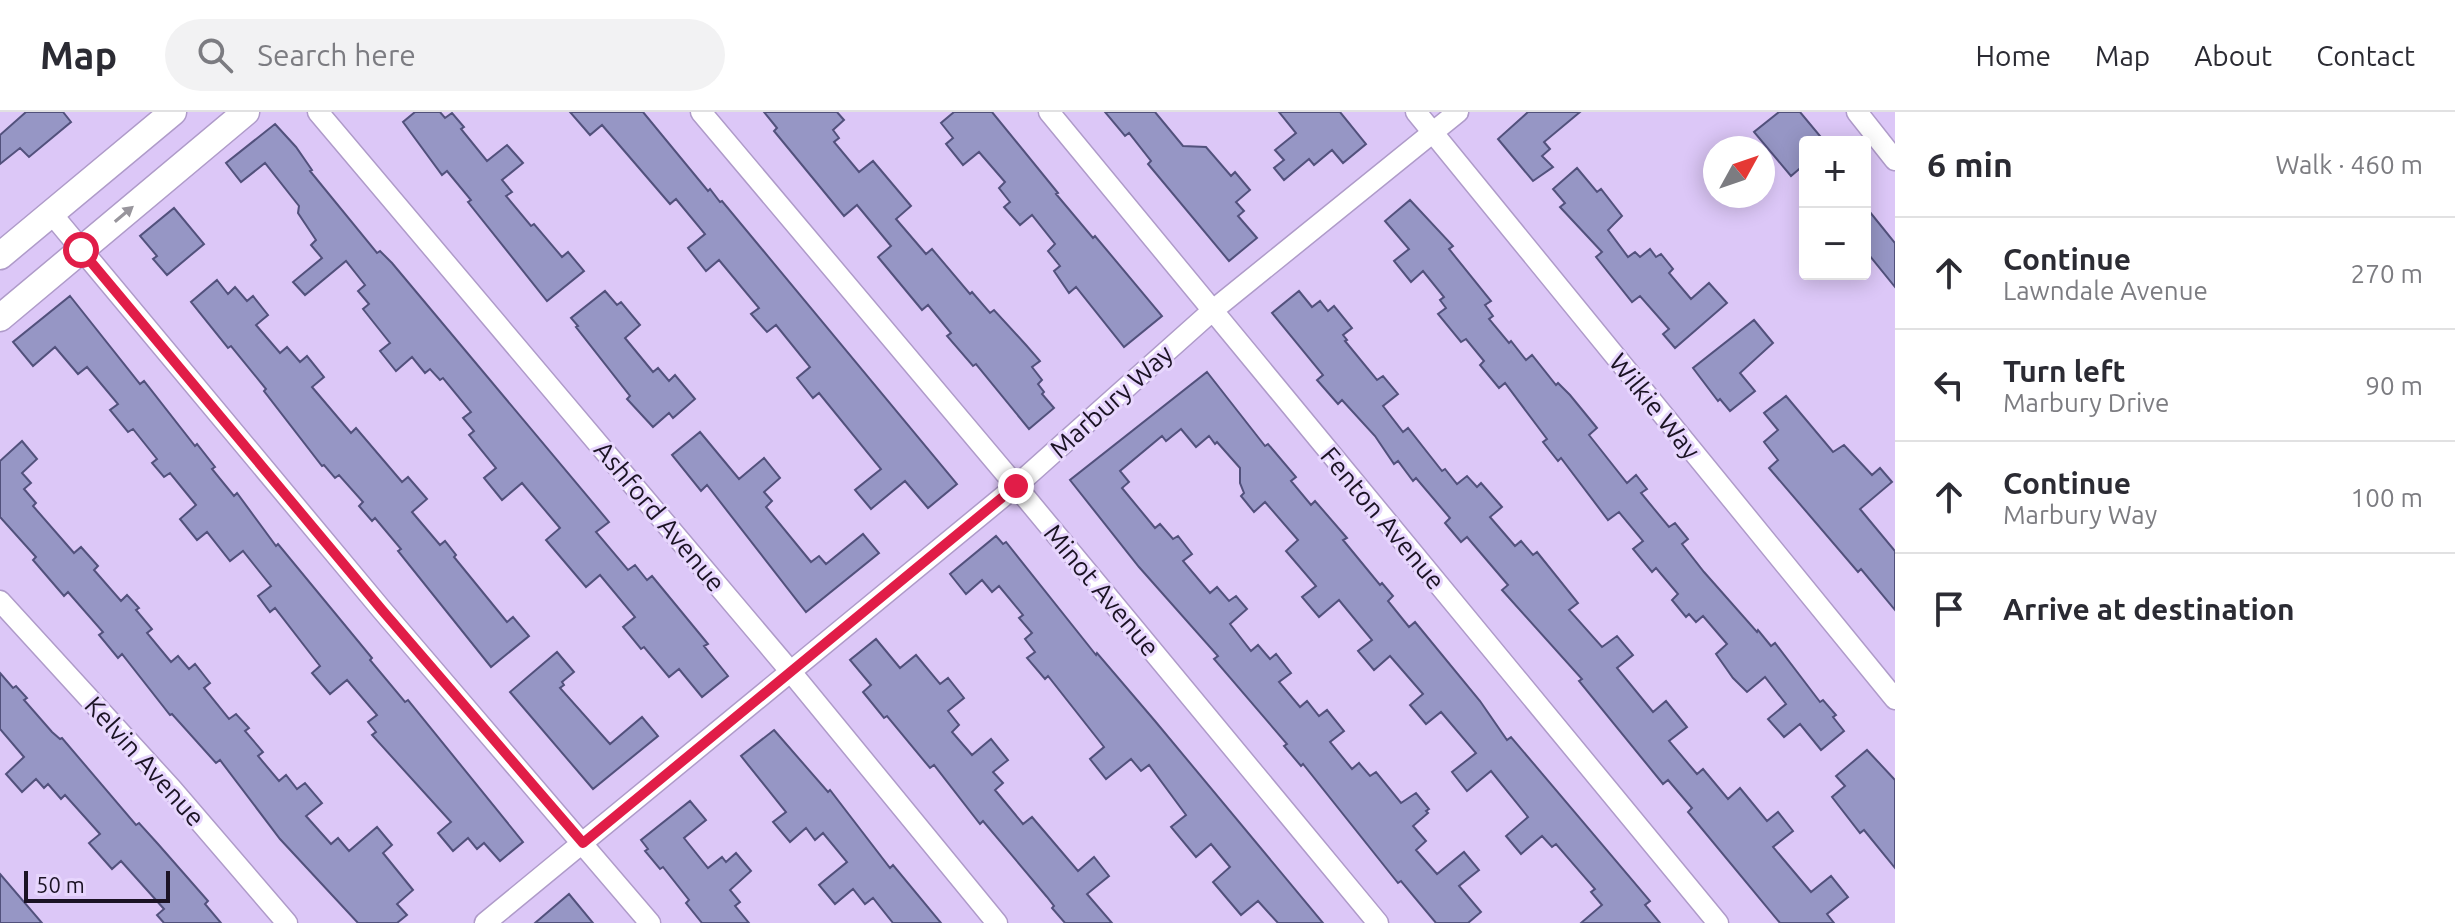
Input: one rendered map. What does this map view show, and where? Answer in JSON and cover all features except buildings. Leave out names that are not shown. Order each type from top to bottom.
[{"type":"street","points":[[0,256],[173,112]]},
{"type":"street","points":[[0,318],[246,112]]},
{"type":"street","name":"Ashford Avenue","points":[[318,112],[791,672],[997,923]]},
{"type":"street","name":"Minot Avenue","points":[[701,112],[1378,923]]},
{"type":"street","name":"Fenton Avenue","points":[[1049,112],[1718,923]]},
{"type":"street","name":"Wilkie Way","points":[[1416,112],[1895,699]]},
{"type":"street","name":"Marbury Way","points":[[485,923],[1016,486],[1212,311],[1458,112]]},
{"type":"street","points":[[1857,112],[1895,160]]},
{"type":"street","points":[[51,213],[382,610],[650,923]]},
{"type":"street","name":"Kelvin Avenue","points":[[0,601],[171,788],[287,923]]},
{"type":"route","points":[[81,250],[382,610],[583,843],[1016,486]]}]
